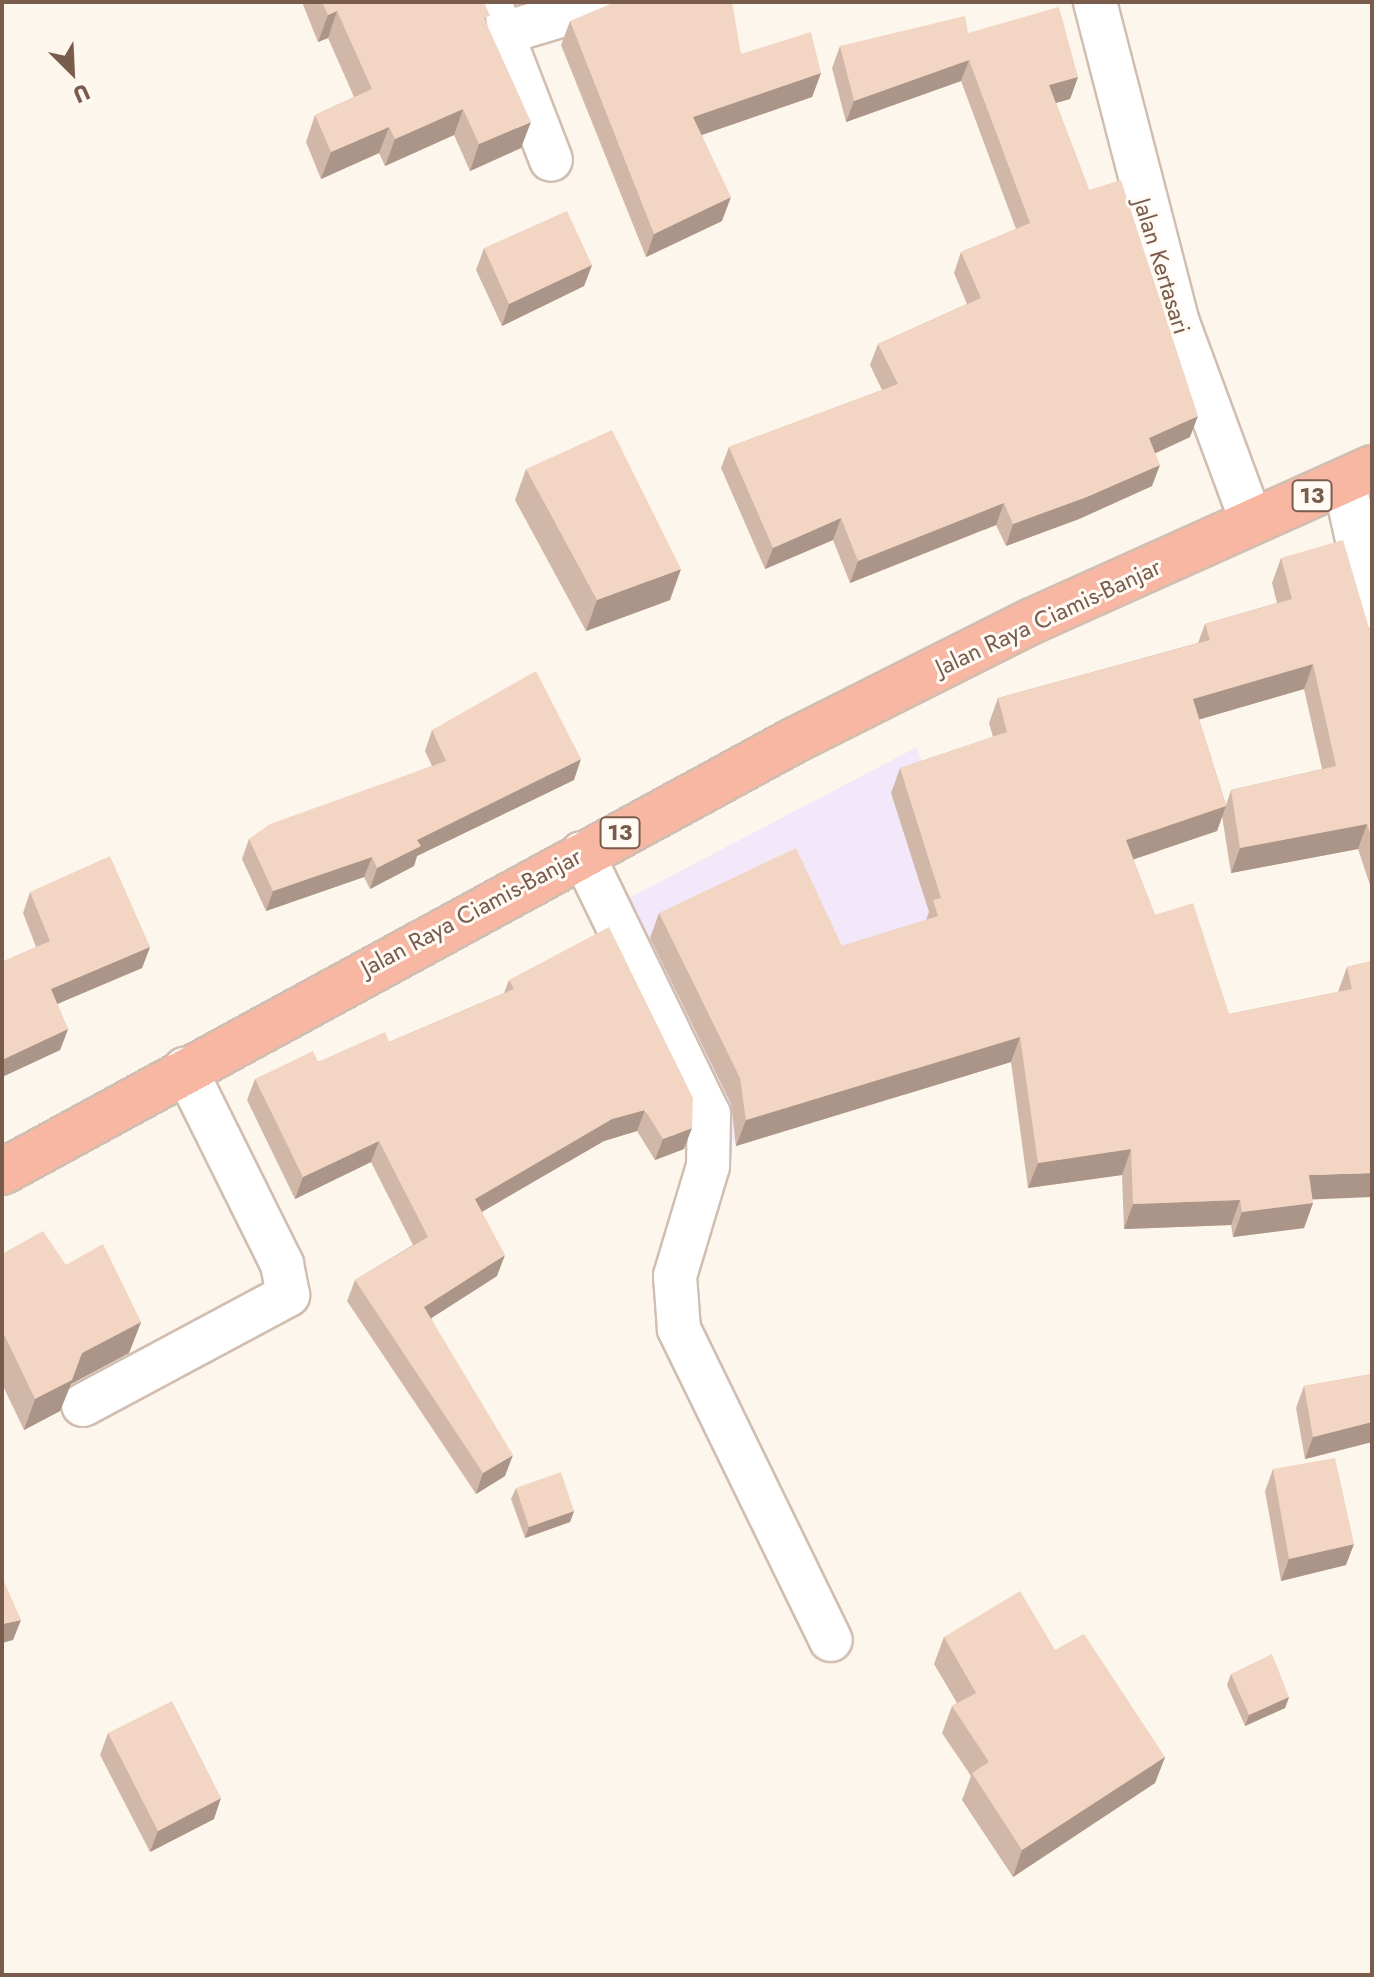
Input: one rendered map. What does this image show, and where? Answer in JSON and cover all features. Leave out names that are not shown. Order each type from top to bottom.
[{"type":"highway","name":"13","points":[[1252,523],[1358,474]]},
{"type":"highway","name":"Jalan Raya Ciamis-Banjar","points":[[2,1172],[582,853],[1032,621],[1252,523]]},
{"type":"street","points":[[551,160],[497,18],[607,2]]},
{"type":"street","name":"Jalan Kertasari","points":[[1095,2],[1177,320],[1252,523]]},
{"type":"street","points":[[1358,474],[1372,607]]},
{"type":"street","points":[[582,853],[709,1114],[708,1166],[675,1276],[679,1329],[831,1640]]},
{"type":"street","points":[[83,1405],[288,1295],[282,1264],[185,1069]]},
{"type":"shaded area","points":[[917,747],[1015,1061],[736,1146],[623,901]]},
{"type":"building","points":[[322,2],[484,2],[490,16],[484,18],[531,122],[479,144],[463,109],[395,139],[389,127],[331,152],[315,115],[372,89],[337,11],[328,15]]},
{"type":"building","points":[[615,2],[732,2],[741,54],[811,32],[821,73],[693,117],[731,197],[654,234],[570,21]]},
{"type":"building","points":[[1059,7],[1078,77],[1049,85],[1089,190],[1121,180],[1198,416],[1149,438],[1160,465],[1087,497],[1013,524],[1004,503],[858,561],[841,518],[773,548],[729,447],[898,384],[878,344],[981,298],[961,252],[1030,223],[969,60],[854,101],[840,46],[965,16],[968,33]]},
{"type":"building","points":[[567,211],[592,265],[509,304],[484,248]]},
{"type":"building","points":[[612,430],[681,569],[597,600],[526,469]]},
{"type":"building","points":[[1343,540],[1372,638],[1372,839],[1367,824],[1240,848],[1231,790],[1336,766],[1313,664],[1193,699],[1226,806],[1126,840],[1155,915],[1193,903],[1229,1014],[1352,989],[1347,967],[1372,961],[1372,1173],[1309,1175],[1313,1203],[1242,1212],[1240,1200],[1133,1204],[1131,1149],[1038,1163],[1020,1037],[746,1120],[740,1078],[659,913],[796,848],[842,946],[938,916],[933,900],[941,898],[900,768],[1007,732],[998,698],[1210,640],[1205,624],[1292,599],[1281,558]]},
{"type":"building","points":[[536,671],[581,759],[417,840],[421,846],[377,868],[372,857],[273,891],[249,839],[270,824],[446,761],[432,730]]},
{"type":"building","points":[[110,856],[150,947],[51,989],[68,1029],[2,1060],[2,962],[50,941],[30,892]]},
{"type":"building","points":[[609,927],[693,1098],[692,1128],[663,1139],[645,1110],[612,1119],[475,1199],[505,1255],[424,1307],[513,1455],[483,1473],[355,1280],[428,1237],[379,1141],[303,1177],[255,1079],[313,1051],[318,1062],[385,1032],[389,1042],[514,989],[509,980]]},
{"type":"building","points":[[43,1231],[66,1265],[103,1244],[141,1322],[82,1353],[72,1380],[35,1399],[2,1330],[2,1254]]},
{"type":"building","points":[[1372,1374],[1372,1422],[1313,1437],[1304,1386]]},
{"type":"building","points":[[1335,1458],[1354,1544],[1289,1559],[1273,1469]]},
{"type":"building","points":[[561,1472],[574,1511],[529,1527],[516,1488]]},
{"type":"building","points":[[2,1577],[21,1620],[2,1624]]},
{"type":"building","points":[[1020,1591],[1055,1650],[1084,1634],[1165,1757],[1022,1850],[972,1773],[989,1762],[952,1706],[976,1693],[944,1637]]},
{"type":"building","points":[[1272,1654],[1289,1697],[1249,1715],[1231,1674]]},
{"type":"building","points":[[172,1701],[221,1798],[158,1831],[108,1733]]}]
